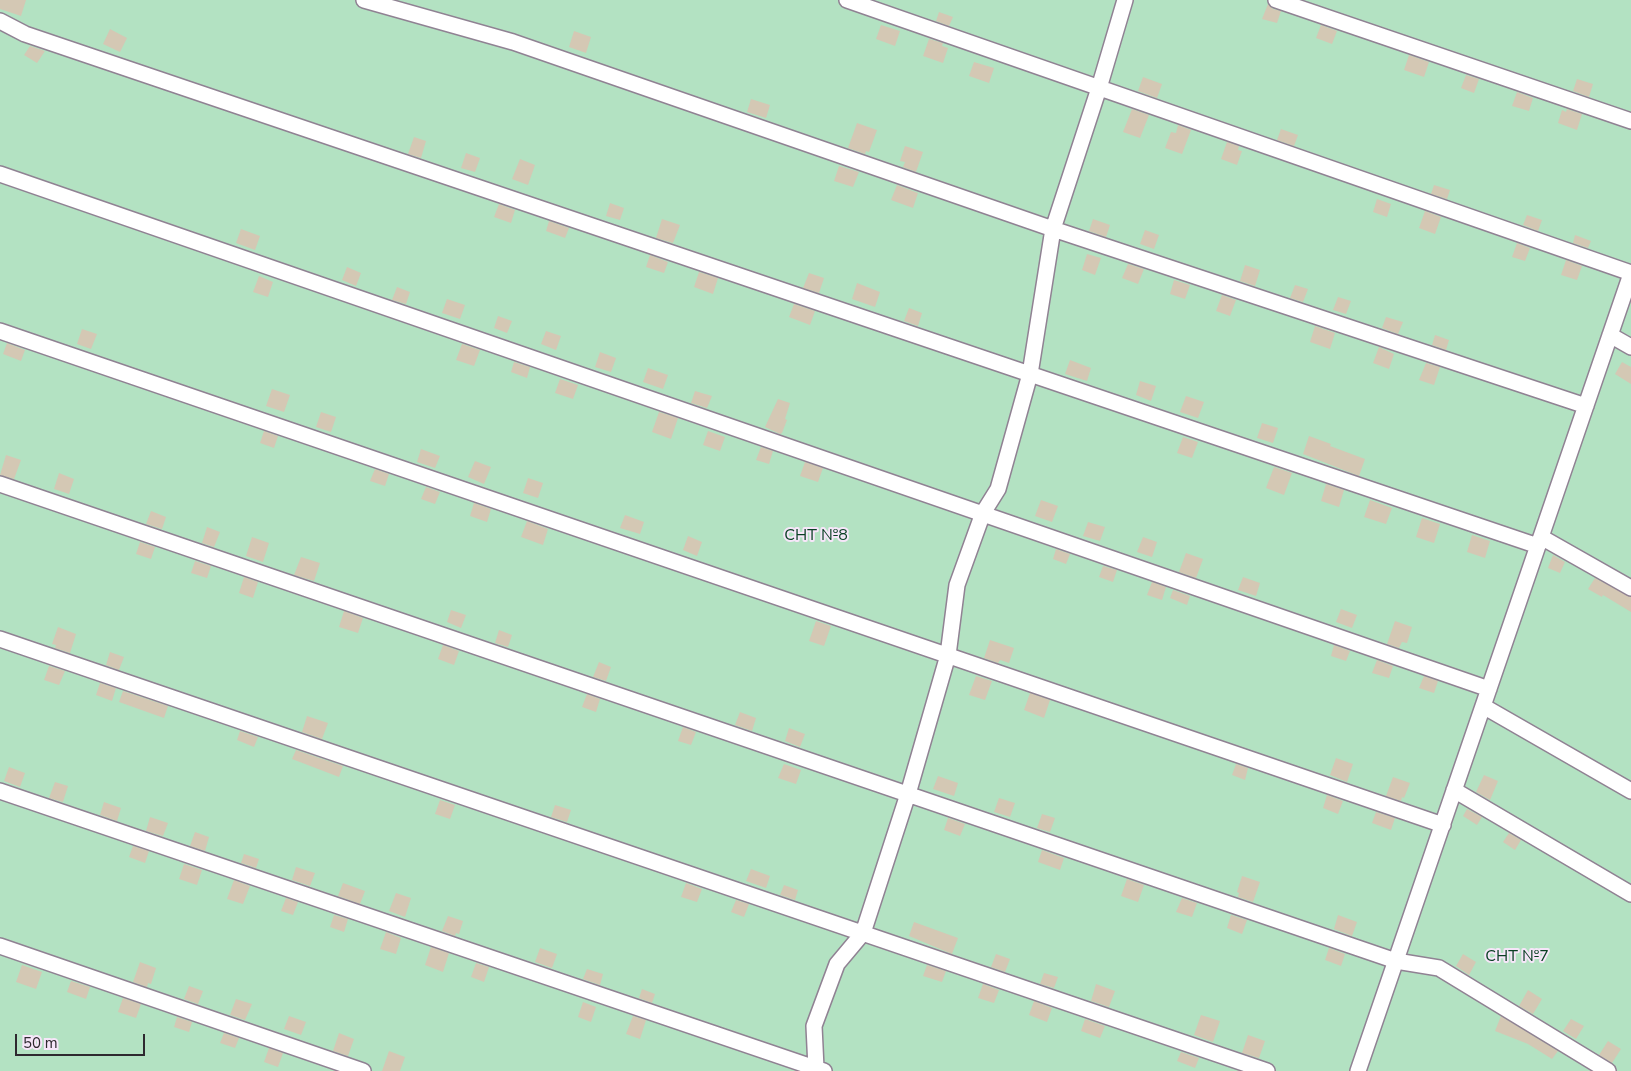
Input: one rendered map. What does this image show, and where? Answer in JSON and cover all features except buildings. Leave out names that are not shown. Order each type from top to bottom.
[{"type":"street","points":[[364,0],[513,42],[1053,229],[1586,406]]},
{"type":"street","points":[[847,0],[1631,273],[1358,1071]]},
{"type":"street","points":[[0,791],[821,1070],[814,1026],[837,964],[863,933],[908,794],[948,655],[957,585],[983,513],[998,489],[1030,374],[1053,229],[1099,88],[1125,0]]},
{"type":"street","points":[[1276,0],[1631,121]]},
{"type":"street","points":[[0,21],[25,34],[1030,374],[1539,542],[1631,588]]},
{"type":"street","points":[[0,174],[1489,689]]},
{"type":"street","points":[[0,331],[1443,824]]},
{"type":"street","points":[[1610,335],[1631,348]]},
{"type":"street","points":[[0,484],[1396,961],[1439,968],[1608,1071]]},
{"type":"street","points":[[0,639],[1267,1071]]},
{"type":"street","points":[[1483,706],[1631,791]]},
{"type":"street","points":[[1454,790],[1631,894]]},
{"type":"street","points":[[0,946],[363,1071]]},
{"type":"green space","name":"СНТ №8","points":[[0,0],[1631,0],[1631,1071],[0,1071]]},
{"type":"park label","name":"СНТ №7","points":[[1517,957]]}]
